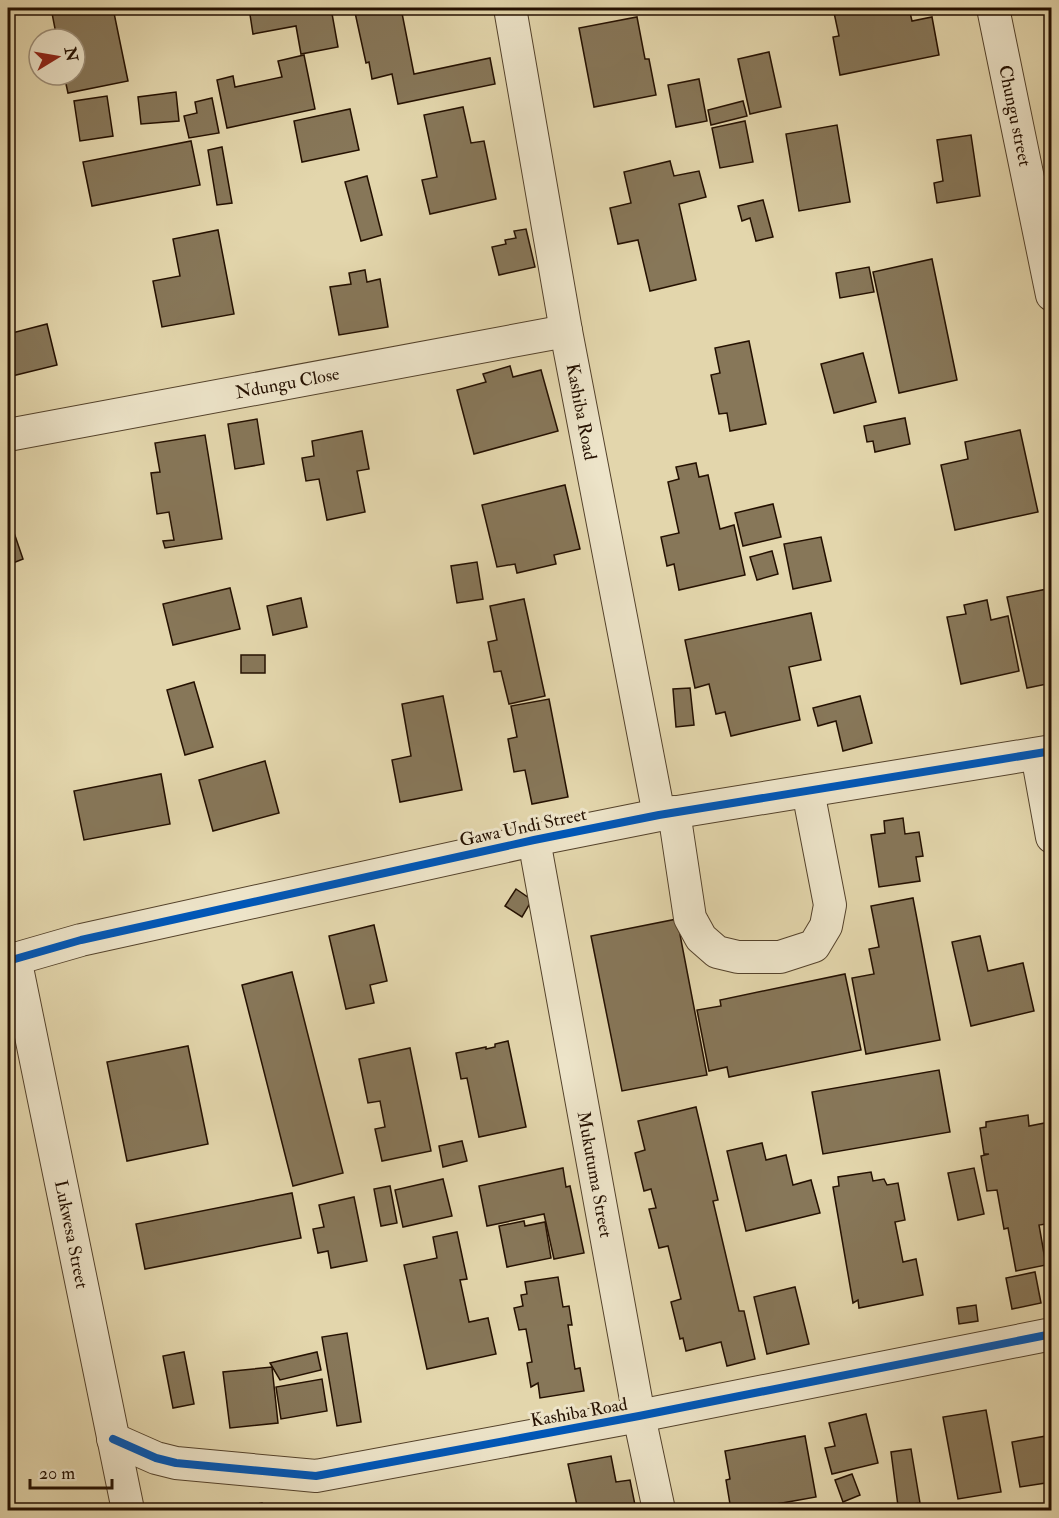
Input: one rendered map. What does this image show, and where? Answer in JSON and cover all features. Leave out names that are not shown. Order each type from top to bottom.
[{"type":"street","name":"Kashiba Road","points":[[510,8],[566,331],[667,814],[690,918],[701,938],[717,952],[738,957],[780,957],[814,946],[826,926],[830,905],[808,791]]},
{"type":"street","name":"Chungu street","points":[[993,8],[1052,295]]},
{"type":"street","name":"Ndungu Close","points":[[8,435],[566,331]]},
{"type":"street","name":"Gawa Undi Street","points":[[11,959],[81,940],[534,840],[667,814],[1044,753]]},
{"type":"street","points":[[1044,753],[1052,837]]},
{"type":"street","name":"Mukutuma Street","points":[[534,840],[658,1510]]},
{"type":"street","name":"Lukwesa Street","points":[[11,959],[128,1510]]},
{"type":"street","name":"Kashiba Road","points":[[113,1439],[156,1458],[176,1463],[316,1476],[639,1416],[1052,1334]]},
{"type":"building","points":[[51,8],[113,8],[128,81],[68,93],[67,87],[87,87],[87,27],[55,27]]},
{"type":"building","points":[[249,8],[331,8],[338,47],[301,54],[296,26],[253,34]]},
{"type":"building","points":[[354,8],[401,8],[414,74],[490,58],[495,84],[398,104],[392,74],[372,79],[369,62],[366,63]]},
{"type":"building","points":[[833,8],[909,8],[912,21],[932,17],[939,55],[840,75],[833,37],[839,36]]},
{"type":"building","points":[[637,17],[645,59],[649,59],[656,95],[594,107],[579,28]]},
{"type":"building","points":[[769,52],[781,107],[750,114],[738,59]]},
{"type":"building","points":[[304,55],[315,109],[227,128],[217,80],[233,76],[235,87],[282,77],[278,61]]},
{"type":"building","points":[[699,79],[707,121],[676,127],[668,85]]},
{"type":"building","points":[[176,92],[179,121],[141,124],[138,97]]},
{"type":"building","points":[[107,96],[113,136],[80,141],[74,101]]},
{"type":"building","points":[[212,98],[219,133],[189,138],[184,116],[197,113],[195,102]]},
{"type":"building","points":[[743,101],[747,116],[711,125],[708,110]]},
{"type":"building","points":[[463,107],[471,143],[484,141],[496,199],[430,214],[422,180],[437,177],[424,115]]},
{"type":"building","points":[[350,109],[359,150],[302,162],[294,121]]},
{"type":"building","points":[[745,121],[753,162],[720,168],[712,128]]},
{"type":"building","points":[[837,125],[850,202],[799,211],[786,134]]},
{"type":"building","points":[[971,135],[980,196],[937,203],[934,183],[943,181],[937,140]]},
{"type":"building","points":[[191,141],[200,185],[92,206],[83,162]]},
{"type":"building","points":[[222,147],[232,203],[217,205],[208,150]]},
{"type":"building","points":[[670,161],[674,176],[699,171],[706,197],[679,204],[696,280],[650,291],[638,240],[618,244],[610,208],[631,203],[624,172]]},
{"type":"building","points":[[367,176],[382,235],[361,241],[345,182]]},
{"type":"building","points":[[763,200],[773,237],[756,241],[750,218],[742,221],[738,206]]},
{"type":"building","points":[[526,229],[535,267],[499,275],[492,247],[506,244],[505,240],[516,238],[514,231]]},
{"type":"building","points":[[218,230],[234,314],[162,327],[153,281],[180,276],[173,239]]},
{"type":"building","points":[[932,259],[957,380],[899,393],[873,272]]},
{"type":"building","points":[[869,267],[874,292],[840,298],[836,273]]},
{"type":"building","points":[[365,270],[367,282],[380,279],[388,327],[339,335],[330,287],[351,284],[349,273]]},
{"type":"building","points":[[47,324],[57,365],[8,377],[8,334]]},
{"type":"building","points":[[749,341],[766,424],[730,431],[727,413],[719,414],[711,375],[720,373],[715,348]]},
{"type":"building","points":[[863,353],[876,402],[834,413],[821,364]]},
{"type":"building","points":[[510,366],[513,377],[541,370],[558,431],[474,454],[457,390],[486,382],[483,374]]},
{"type":"building","points":[[905,418],[910,444],[875,452],[873,441],[867,442],[864,426]]},
{"type":"building","points":[[257,419],[264,464],[235,469],[228,424]]},
{"type":"building","points":[[1020,430],[1038,512],[955,530],[941,465],[968,459],[965,442]]},
{"type":"building","points":[[362,431],[369,469],[357,471],[365,512],[327,520],[319,479],[306,481],[302,458],[314,456],[312,441]]},
{"type":"building","points":[[205,435],[222,539],[165,548],[163,541],[174,540],[169,512],[157,514],[151,473],[160,472],[155,443]]},
{"type":"building","points":[[696,463],[699,477],[708,475],[720,529],[734,525],[745,575],[679,590],[674,564],[667,566],[661,537],[679,533],[668,482],[679,479],[676,467]]},
{"type":"building","points":[[565,485],[580,549],[554,555],[556,564],[517,573],[515,564],[497,567],[482,505]]},
{"type":"building","points":[[773,504],[781,537],[743,546],[735,513]]},
{"type":"building","points":[[8,515],[23,559],[8,565]]},
{"type":"building","points":[[821,537],[831,581],[793,589],[784,544]]},
{"type":"building","points":[[772,551],[778,574],[757,580],[750,557]]},
{"type":"building","points":[[477,562],[483,599],[457,603],[451,566]]},
{"type":"building","points":[[230,588],[240,629],[173,645],[163,604]]},
{"type":"building","points":[[1052,588],[1052,683],[1027,688],[1007,597]]},
{"type":"building","points":[[301,598],[307,627],[273,635],[267,606]]},
{"type":"building","points":[[524,599],[545,696],[509,704],[501,671],[494,672],[488,642],[497,640],[490,606]]},
{"type":"building","points":[[987,600],[991,620],[1008,616],[1019,671],[961,684],[947,617],[966,614],[964,605]]},
{"type":"building","points":[[811,613],[821,660],[789,667],[800,720],[731,736],[725,712],[716,714],[709,684],[695,688],[685,640]]},
{"type":"building","points":[[241,655],[265,655],[265,673],[241,673]]},
{"type":"building","points":[[194,682],[213,747],[185,755],[167,690]]},
{"type":"building","points":[[690,688],[694,725],[676,727],[673,689]]},
{"type":"building","points":[[443,696],[462,790],[400,802],[392,760],[411,756],[402,704]]},
{"type":"building","points":[[860,696],[872,743],[843,751],[836,721],[818,726],[813,708]]},
{"type":"building","points":[[549,699],[568,797],[532,804],[525,770],[514,772],[508,739],[517,737],[511,706]]},
{"type":"building","points":[[265,761],[279,813],[213,831],[199,780]]},
{"type":"building","points":[[161,774],[170,824],[84,840],[74,791]]},
{"type":"building","points":[[903,818],[905,834],[919,832],[923,856],[916,857],[920,881],[879,887],[871,835],[885,833],[884,821]]},
{"type":"building","points":[[516,889],[532,900],[522,917],[505,906]]},
{"type":"building","points":[[913,898],[940,1040],[866,1054],[852,978],[874,974],[869,949],[879,947],[871,906]]},
{"type":"building","points":[[677,919],[707,1075],[622,1091],[591,936]]},
{"type":"building","points":[[374,925],[387,981],[370,985],[374,1003],[346,1009],[329,936]]},
{"type":"building","points":[[980,936],[988,971],[1023,963],[1034,1011],[971,1026],[952,942]]},
{"type":"building","points":[[292,972],[343,1173],[293,1186],[242,985]]},
{"type":"building","points":[[845,974],[861,1050],[729,1077],[727,1067],[709,1071],[697,1010],[721,1006],[720,1000]]},
{"type":"building","points":[[508,1041],[526,1127],[479,1137],[467,1078],[461,1079],[456,1053],[495,1047],[495,1044]]},
{"type":"building","points":[[188,1046],[208,1144],[127,1161],[107,1062]]},
{"type":"building","points":[[410,1048],[431,1151],[382,1161],[375,1129],[385,1127],[380,1101],[368,1103],[359,1059]]},
{"type":"building","points":[[939,1070],[950,1132],[823,1154],[812,1092]]},
{"type":"building","points":[[696,1107],[718,1200],[713,1201],[739,1311],[744,1311],[755,1359],[727,1366],[721,1342],[686,1351],[683,1338],[680,1339],[671,1302],[681,1299],[668,1246],[659,1248],[649,1209],[656,1208],[651,1189],[644,1191],[635,1153],[645,1150],[638,1121]]},
{"type":"building","points":[[1028,1115],[1029,1126],[1050,1122],[1052,1148],[1046,1149],[1052,1178],[1052,1223],[1039,1225],[1046,1265],[1016,1271],[1008,1228],[1004,1229],[997,1190],[987,1191],[981,1156],[989,1154],[984,1154],[980,1128],[986,1127],[986,1122]]},
{"type":"building","points":[[462,1141],[467,1161],[443,1167],[439,1146]]},
{"type":"building","points":[[762,1143],[766,1160],[786,1155],[793,1185],[811,1180],[820,1213],[746,1231],[727,1151]]},
{"type":"building","points":[[563,1168],[566,1187],[570,1186],[584,1253],[554,1259],[544,1214],[487,1226],[479,1186]]},
{"type":"building","points":[[974,1168],[984,1214],[958,1220],[948,1173]]},
{"type":"building","points":[[871,1172],[873,1181],[884,1179],[887,1185],[898,1183],[905,1220],[895,1222],[903,1262],[916,1259],[923,1295],[859,1308],[858,1300],[853,1303],[833,1187],[839,1186],[838,1177]]},
{"type":"building","points":[[443,1179],[452,1216],[403,1227],[395,1190]]},
{"type":"building","points":[[390,1186],[397,1223],[381,1226],[374,1189]]},
{"type":"building","points":[[292,1193],[301,1238],[145,1269],[136,1224]]},
{"type":"building","points":[[354,1197],[367,1261],[331,1268],[328,1251],[318,1253],[313,1229],[324,1227],[319,1205]]},
{"type":"building","points":[[524,1221],[525,1226],[545,1222],[551,1258],[507,1267],[499,1226]]},
{"type":"building","points":[[457,1232],[467,1279],[460,1280],[469,1322],[488,1318],[496,1354],[427,1369],[404,1265],[437,1258],[433,1237]]},
{"type":"building","points":[[1035,1272],[1041,1303],[1012,1309],[1006,1278]]},
{"type":"building","points":[[558,1277],[563,1307],[569,1306],[572,1325],[568,1325],[575,1369],[580,1368],[584,1391],[540,1398],[538,1383],[531,1387],[527,1363],[532,1362],[526,1329],[519,1330],[514,1308],[523,1306],[521,1295],[527,1294],[525,1282]]},
{"type":"building","points":[[795,1287],[809,1344],[767,1354],[754,1297]]},
{"type":"building","points":[[976,1305],[978,1321],[959,1324],[957,1308]]},
{"type":"building","points":[[347,1333],[361,1422],[337,1426],[322,1337]]},
{"type":"building","points":[[184,1352],[194,1404],[173,1408],[163,1356]]},
{"type":"building","points":[[317,1352],[321,1370],[280,1380],[270,1363]]},
{"type":"building","points":[[272,1367],[278,1423],[230,1428],[223,1372]]},
{"type":"building","points":[[322,1379],[327,1411],[281,1419],[276,1387]]},
{"type":"building","points":[[986,1410],[1001,1492],[958,1499],[943,1417]]},
{"type":"building","points":[[866,1414],[878,1463],[832,1474],[825,1448],[835,1446],[829,1423]]},
{"type":"building","points":[[1052,1435],[1052,1482],[1020,1487],[1012,1442]]},
{"type":"building","points":[[805,1436],[816,1497],[743,1510],[731,1510],[726,1480],[730,1479],[725,1451]]},
{"type":"building","points":[[911,1449],[920,1503],[898,1506],[891,1452]]},
{"type":"building","points":[[611,1456],[616,1482],[630,1480],[636,1510],[578,1510],[568,1464]]},
{"type":"building","points":[[852,1474],[860,1495],[843,1502],[835,1480]]},
{"type":"building","points":[[262,1503],[264,1510],[235,1510]]},
{"type":"building","points":[[55,1505],[56,1510],[32,1510]]},
{"type":"building","points":[[924,1505],[925,1510],[896,1510],[896,1509]]},
{"type":"cycle path","points":[[8,961],[81,940],[534,840],[659,815],[1052,751]]},
{"type":"cycle path","points":[[113,1439],[156,1458],[176,1463],[316,1476],[639,1416],[1052,1334]]}]
